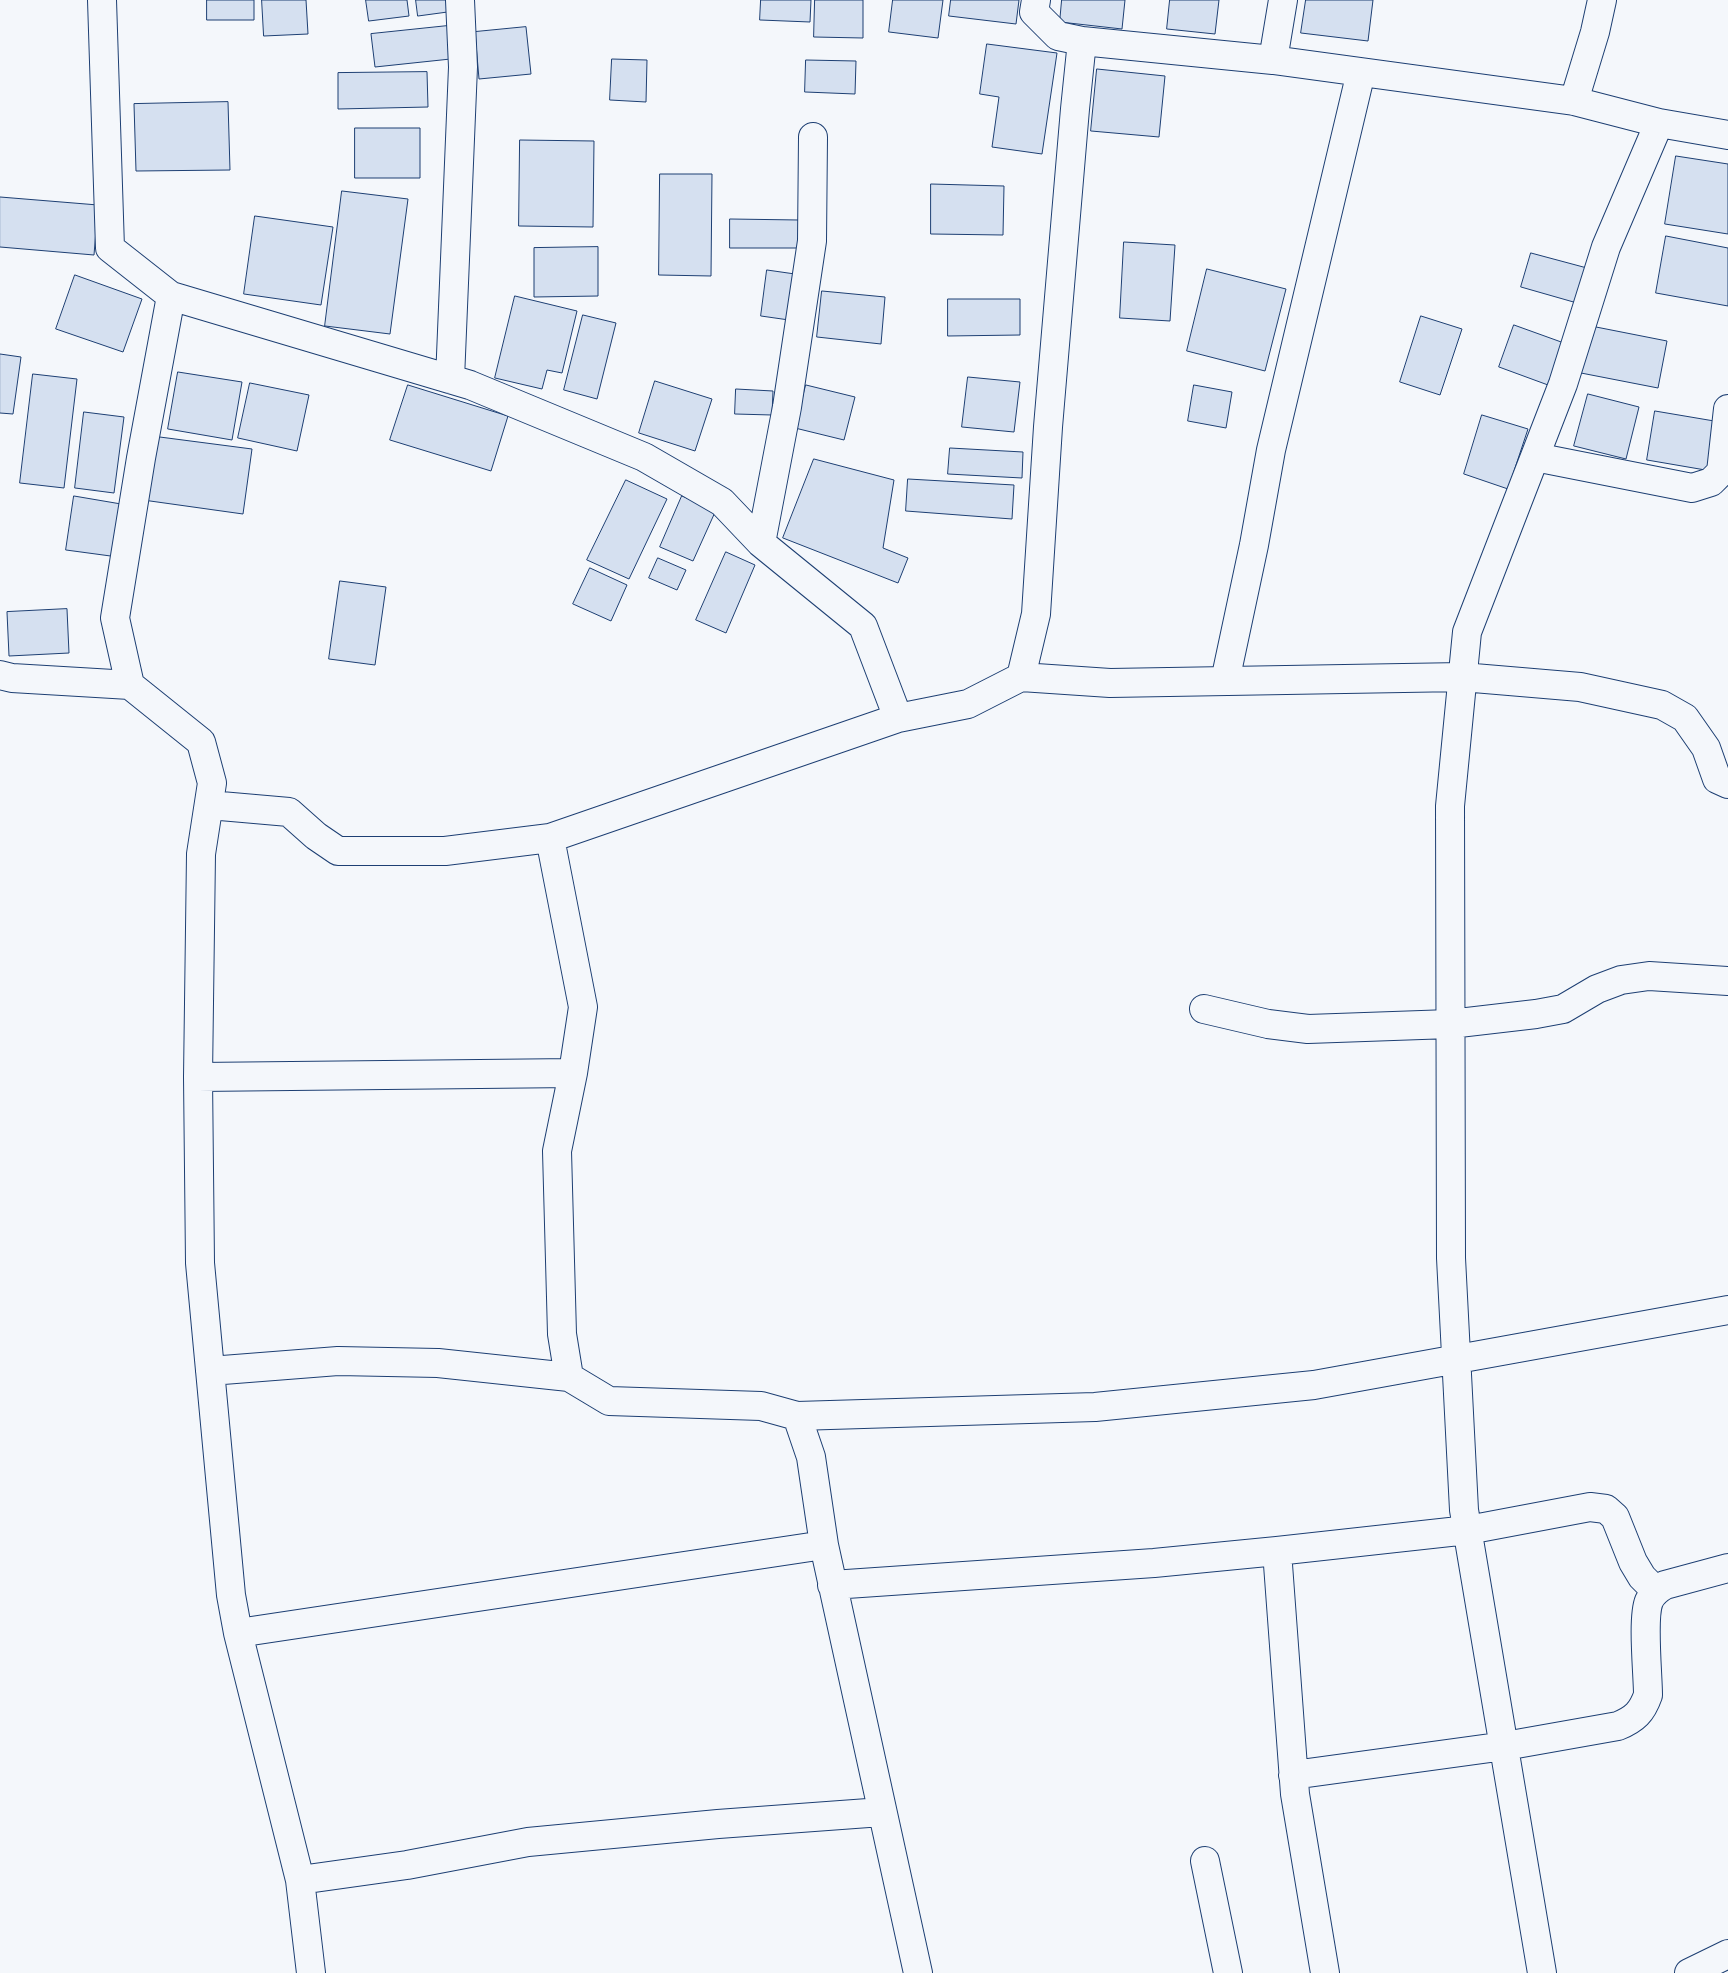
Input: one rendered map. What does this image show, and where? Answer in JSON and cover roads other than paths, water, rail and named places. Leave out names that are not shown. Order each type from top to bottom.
[{"type":"street","points":[[102,0],[110,248],[171,296],[470,385],[644,457],[722,502],[761,543],[863,626],[898,718]]},
{"type":"street","points":[[450,380],[463,66],[460,0]]},
{"type":"street","points":[[1036,0],[1034,12],[1058,36],[1082,41],[1273,60],[1574,101],[1659,123],[1728,135]]},
{"type":"street","points":[[1273,60],[1283,0]]},
{"type":"street","points":[[1574,101],[1596,32],[1602,0]]},
{"type":"street","points":[[1022,677],[1036,614],[1048,427],[1074,109],[1082,41]]},
{"type":"street","points":[[1225,681],[1271,450],[1361,72]]},
{"type":"street","points":[[1542,1973],[1464,1510],[1451,1258],[1450,806],[1466,632],[1563,384],[1606,247],[1659,123]]},
{"type":"street","points":[[761,543],[787,407],[812,241],[813,137]]},
{"type":"street","points":[[130,685],[115,618],[141,458],[171,296]]},
{"type":"street","points":[[1535,457],[1692,488],[1711,482],[1721,472],[1728,409]]},
{"type":"street","points":[[0,675],[12,678],[130,685],[201,742],[212,783],[201,854],[198,1077],[200,1262],[231,1595],[238,1632],[300,1880],[311,1973]]},
{"type":"street","points":[[209,805],[289,812],[316,836],[338,851],[445,851],[550,838],[898,718],[968,704],[1022,677],[1110,683],[1462,677],[1580,687],[1662,706],[1685,718],[1706,748],[1717,779],[1728,784]]},
{"type":"street","points":[[550,838],[583,1008],[573,1073],[557,1151],[562,1334],[568,1377]]},
{"type":"street","points":[[1204,1009],[1268,1024],[1308,1029],[1450,1024],[1563,1009],[1597,989],[1621,980],[1648,976],[1728,981]]},
{"type":"street","points":[[198,1077],[573,1073]]},
{"type":"street","points":[[210,1371],[338,1361],[438,1362],[568,1377],[609,1400],[761,1406],[797,1416],[1095,1407],[1314,1385],[1728,1310]]},
{"type":"street","points":[[797,1416],[812,1457],[824,1545],[832,1585],[918,1973]]},
{"type":"street","points":[[832,1585],[1154,1563],[1276,1551],[1468,1530],[1590,1507],[1606,1510],[1616,1517],[1633,1562],[1642,1577],[1656,1591]]},
{"type":"street","points":[[238,1632],[824,1545]]},
{"type":"street","points":[[1276,1551],[1293,1775],[1325,1973]]},
{"type":"street","points":[[1293,1775],[1505,1746],[1618,1726],[1638,1715],[1644,1707],[1648,1695],[1646,1618],[1649,1602],[1656,1591],[1665,1585],[1728,1568]]},
{"type":"street","points":[[300,1880],[408,1865],[528,1842],[718,1824],[882,1812]]},
{"type":"street","points":[[1205,1860],[1228,1973]]},
{"type":"street","points":[[1689,1973],[1728,1954]]}]
